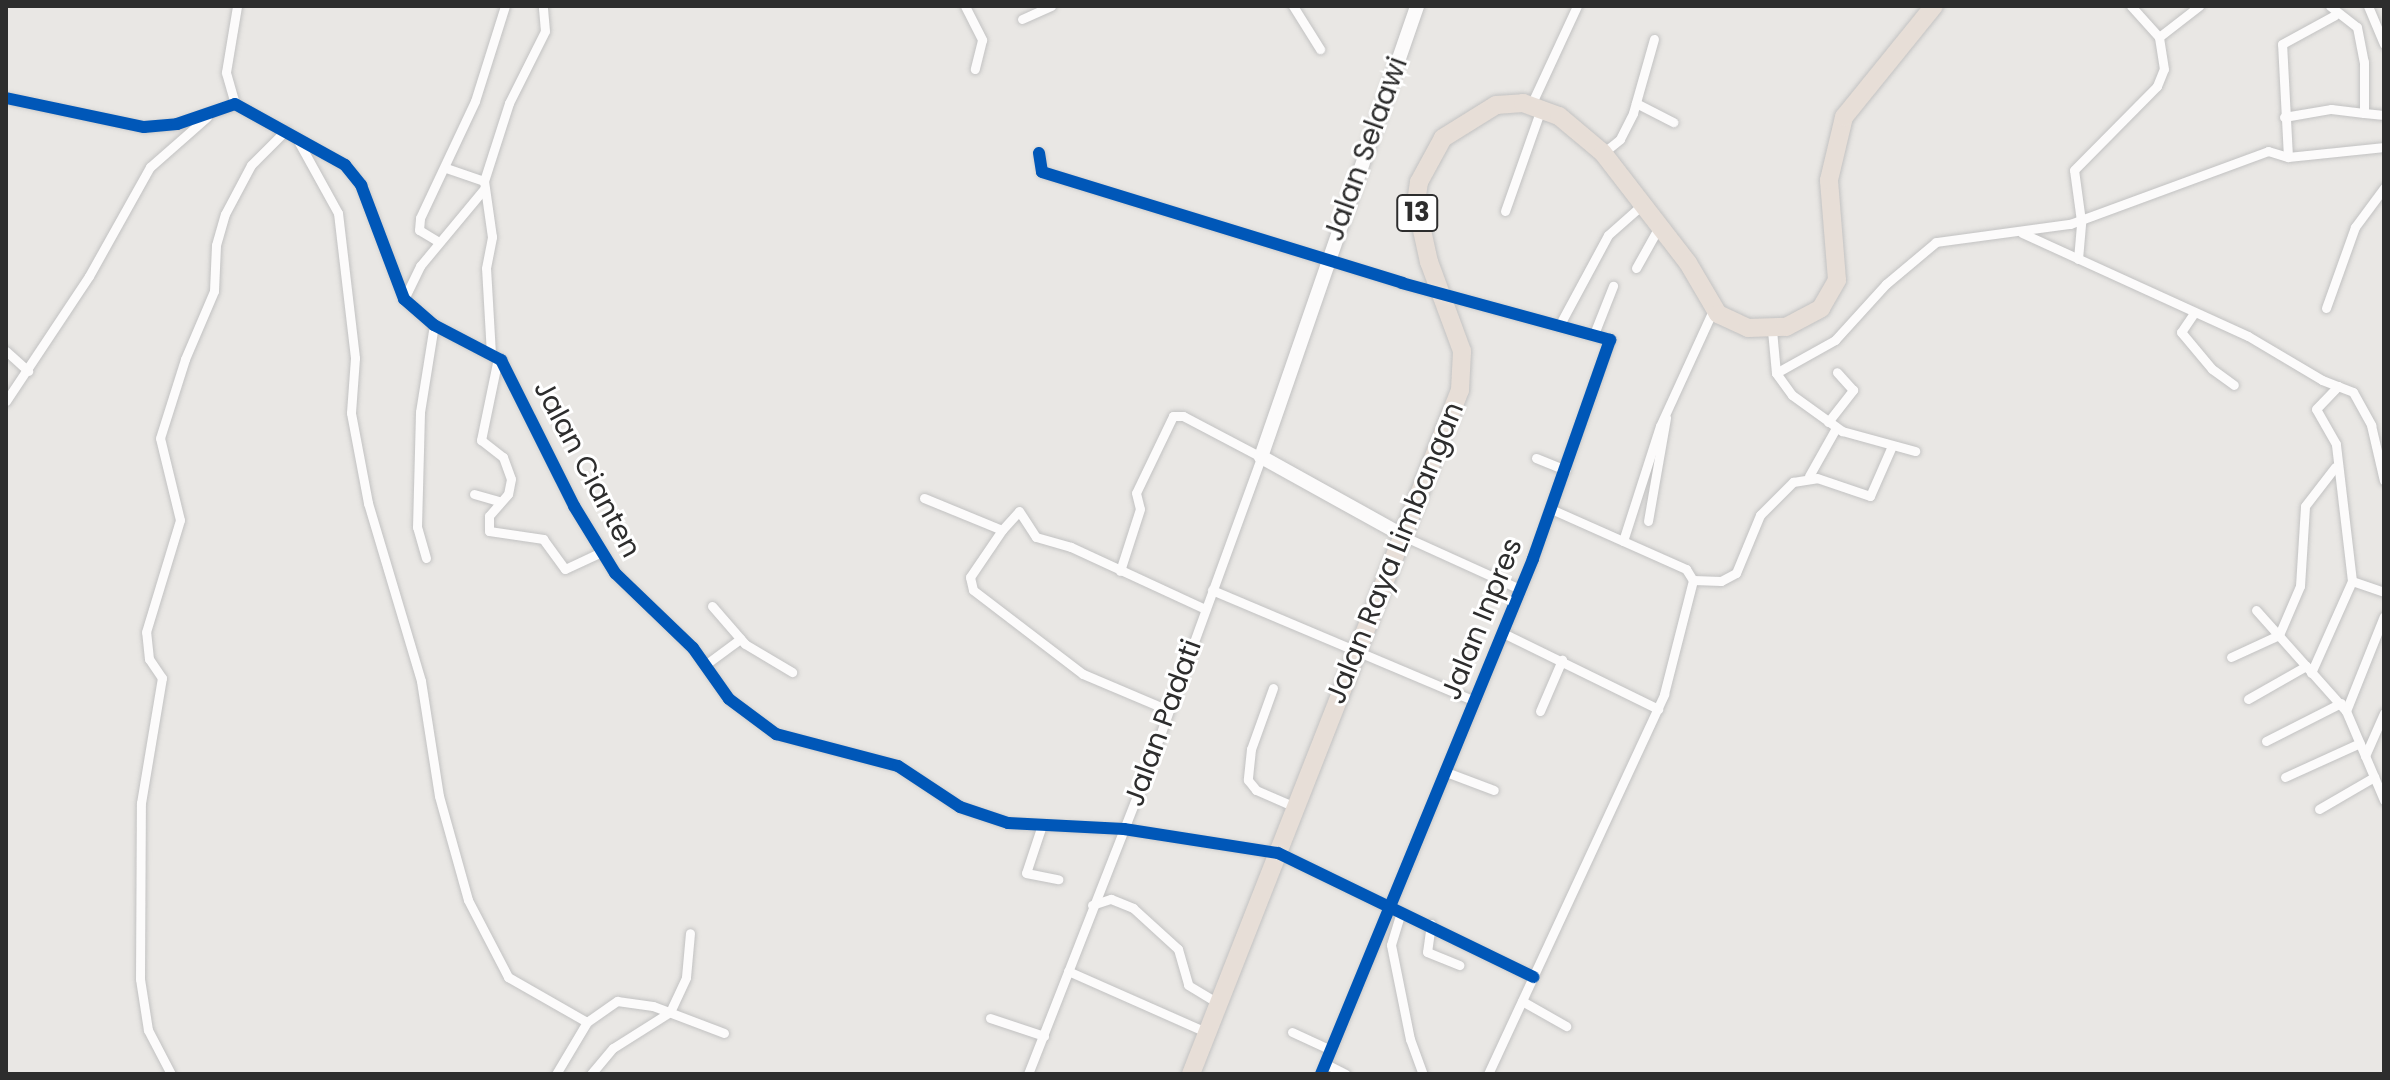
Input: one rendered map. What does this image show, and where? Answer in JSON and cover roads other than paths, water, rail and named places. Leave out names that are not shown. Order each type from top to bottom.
[{"type":"highway","points":[[1536,107],[1573,125],[1603,153],[1660,225],[1714,308],[1735,324],[1772,330],[1806,320],[1833,290],[1839,267],[1829,180],[1838,130],[1853,101],[1934,6]]},
{"type":"highway","name":"Jalan Raya Limbangan","points":[[1191,1074],[1460,390],[1462,351],[1421,235],[1419,182],[1443,138],[1473,115],[1496,105],[1536,107]]},
{"type":"street","points":[[235,104],[226,72],[237,6]]},
{"type":"street","points":[[439,242],[418,226],[492,57],[505,6]]},
{"type":"street","points":[[404,299],[414,275],[484,185],[509,103],[545,31],[543,6]]},
{"type":"street","points":[[965,6],[982,40],[975,69]]},
{"type":"street","points":[[1022,19],[1051,6]]},
{"type":"street","points":[[1293,6],[1320,49]]},
{"type":"street","name":"Jalan Selaawi","points":[[1261,457],[1326,259],[1417,6]]},
{"type":"street","points":[[1505,211],[1536,107],[1577,6]]},
{"type":"street","points":[[2159,37],[2199,6]]},
{"type":"street","points":[[2368,6],[2384,44]]},
{"type":"street","points":[[2078,259],[2081,221],[2074,170],[2160,82],[2165,60],[2159,37],[2135,7]]},
{"type":"street","points":[[2288,157],[2283,41],[2333,11],[2357,27],[2364,62],[2364,113]]},
{"type":"street","points":[[1603,153],[1620,139],[1636,103],[1654,39]]},
{"type":"street","points":[[6,98],[144,127],[177,124],[235,104],[290,132],[356,175],[404,299],[434,325],[495,356]]},
{"type":"street","points":[[1636,103],[1673,122]]},
{"type":"street","points":[[6,401],[89,276],[150,167],[220,108]]},
{"type":"street","points":[[2284,117],[2331,109],[2384,115]]},
{"type":"street","points":[[290,132],[338,213],[355,358],[351,413],[368,503],[421,681],[439,796],[468,900],[508,977],[587,1022]]},
{"type":"street","points":[[171,1074],[148,1030],[140,979],[141,803],[162,678],[149,659],[146,632],[180,520],[160,438],[185,359],[214,291],[216,245],[225,214],[251,165],[290,132]]},
{"type":"street","points":[[1776,373],[1835,340],[1927,246],[2081,221],[2268,151],[2288,157],[2384,147]]},
{"type":"street","points":[[1039,153],[1042,172],[1443,295],[1559,326],[1594,334],[1613,286]]},
{"type":"street","points":[[446,168],[484,185]]},
{"type":"street","points":[[484,185],[491,227],[486,268],[495,356],[481,434],[486,447],[503,457],[510,475],[508,494],[498,501],[488,522],[493,534],[543,539],[565,569],[601,552]]},
{"type":"street","points":[[2326,308],[2355,227],[2384,188]]},
{"type":"street","points":[[1559,326],[1608,235],[1643,204]]},
{"type":"street","points":[[1636,268],[1660,225]]},
{"type":"street","points":[[2022,233],[2194,313],[2355,394],[2371,425],[2384,481]]},
{"type":"street","points":[[1623,541],[1666,415],[1714,308]]},
{"type":"street","points":[[2194,313],[2181,332],[2212,369],[2234,385]]},
{"type":"street","points":[[426,558],[417,527],[420,412],[434,325]]},
{"type":"street","points":[[1772,330],[1776,373],[1784,387],[1832,425],[1915,451]]},
{"type":"street","name":"Jalan Inpres","points":[[1324,1069],[1503,633],[1566,470],[1611,347],[1610,340],[1594,334]]},
{"type":"street","points":[[6,351],[28,371]]},
{"type":"street","name":"Jalan Cianten","points":[[495,356],[601,552],[630,591],[705,665],[729,699],[776,734],[898,766],[976,814],[1041,828],[1124,829],[1278,853],[1431,924],[1533,977]]},
{"type":"street","points":[[1809,476],[1832,425],[1853,390],[1837,372]]},
{"type":"street","points":[[2248,699],[2309,670],[2352,581],[2353,554],[2335,467],[2336,441],[2316,409],[2338,386]]},
{"type":"street","points":[[1120,571],[1140,509],[1136,493],[1178,414],[1402,535],[1520,589]]},
{"type":"street","points":[[1648,521],[1666,415]]},
{"type":"street","points":[[1693,580],[1730,578],[1760,515],[1793,482],[1809,476],[1870,496],[1892,446]]},
{"type":"street","name":"Jalan Padati","points":[[1028,1074],[1124,829],[1261,457]]},
{"type":"street","points":[[1536,458],[1566,470]]},
{"type":"street","points":[[2231,657],[2279,635],[2300,586],[2305,506],[2335,467]]},
{"type":"street","points":[[474,494],[498,501]]},
{"type":"street","points":[[924,498],[1002,530]]},
{"type":"street","points":[[1488,1074],[1658,709],[1693,580],[1686,569],[1551,509]]},
{"type":"street","points":[[1168,710],[1083,674],[971,587],[970,577],[1019,511],[1036,537],[1205,609]]},
{"type":"street","points":[[2352,581],[2384,592]]},
{"type":"street","points":[[1212,590],[1355,654],[1475,701]]},
{"type":"street","points":[[712,606],[740,639],[792,672]]},
{"type":"street","points":[[2256,610],[2344,707],[2384,800]]},
{"type":"street","points":[[2266,741],[2344,707],[2384,616]]},
{"type":"street","points":[[1503,633],[1658,709]]},
{"type":"street","points":[[705,665],[740,639]]},
{"type":"street","points":[[1540,711],[1562,660]]},
{"type":"street","points":[[1273,688],[1247,772],[1256,790],[1295,807]]},
{"type":"street","points":[[2365,756],[2384,713]]},
{"type":"street","points":[[2285,777],[2360,743]]},
{"type":"street","points":[[1446,772],[1494,790]]},
{"type":"street","points":[[2319,809],[2374,777]]},
{"type":"street","points":[[1041,828],[1026,873],[1058,879]]},
{"type":"street","points":[[1092,905],[1111,899],[1133,908],[1178,949],[1188,985],[1220,1004]]},
{"type":"street","points":[[1401,912],[1391,945],[1410,1039],[1423,1074]]},
{"type":"street","points":[[1431,924],[1427,952],[1460,965]]},
{"type":"street","points":[[591,1074],[613,1048],[670,1012],[686,977],[690,933]]},
{"type":"street","points":[[1068,971],[1208,1033]]},
{"type":"street","points":[[556,1074],[587,1022],[617,1001],[670,1012],[724,1033]]},
{"type":"street","points":[[1522,1001],[1566,1026]]},
{"type":"street","points":[[990,1018],[1044,1036]]},
{"type":"street","points":[[1292,1032],[1331,1050]]},
{"type":"street","points":[[1324,1069],[1346,1074]]}]
